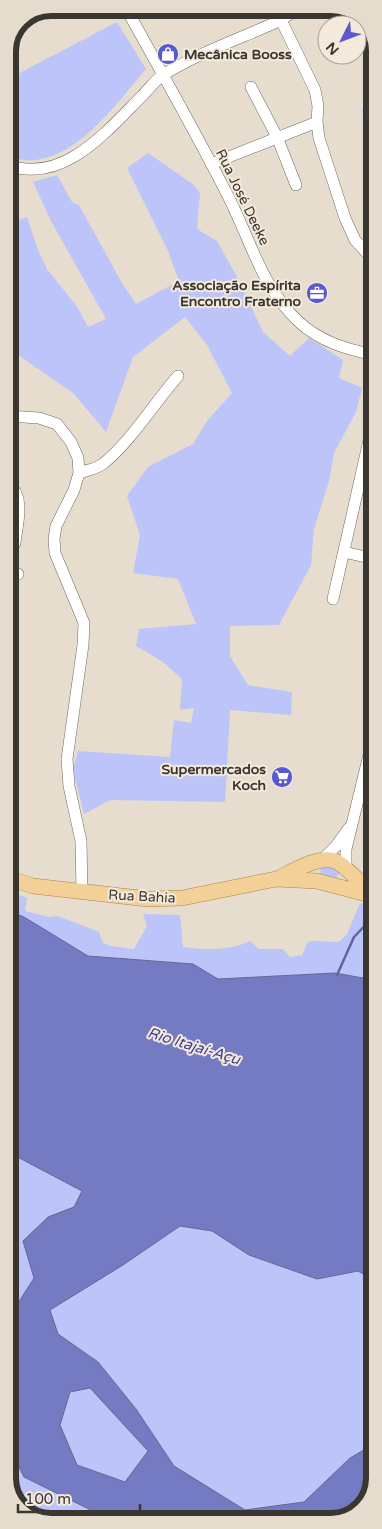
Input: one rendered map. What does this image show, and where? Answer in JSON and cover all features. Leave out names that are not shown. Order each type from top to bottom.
[{"type":"main road","name":"Rua Bahia","points":[[16,881],[33,886],[82,893],[148,899],[182,898],[276,879],[304,866],[329,860],[336,861],[366,889]]},
{"type":"main road","points":[[317,881],[314,874],[316,866],[320,861]]},
{"type":"main road","points":[[339,886],[346,870]]},
{"type":"main road","name":"Rua Bahia","points":[[276,879],[317,881],[366,894]]},
{"type":"street","name":"Rua José Deeke","points":[[130,16],[238,216],[263,275],[286,308],[313,334],[328,342],[366,353]]},
{"type":"street","points":[[16,167],[32,170],[42,169],[67,160],[98,141],[163,75],[287,16]]},
{"type":"street","points":[[281,20],[315,90],[318,106],[319,138],[344,218],[355,240],[366,252]]},
{"type":"street","points":[[251,87],[277,137],[296,185]]},
{"type":"street","points":[[211,164],[317,122]]},
{"type":"street","points":[[79,473],[104,463],[178,376]]},
{"type":"street","points":[[16,417],[39,418],[57,424],[71,442],[78,458],[79,473],[74,490],[56,526],[54,539],[56,553],[84,623],[84,645],[67,759],[69,786],[81,841],[82,893]]},
{"type":"street","points":[[333,599],[366,453]]},
{"type":"street","points":[[16,492],[19,505],[16,528]]},
{"type":"street","points":[[344,552],[366,557]]},
{"type":"street","points":[[346,870],[346,850],[366,766]]},
{"type":"street","points":[[320,861],[336,846],[352,823]]},
{"type":"shaded area","points":[[117,22],[146,69],[122,98],[78,142],[44,159],[26,160],[16,159],[16,75]]},
{"type":"shaded area","points":[[366,107],[366,149],[365,145],[362,108]]},
{"type":"shaded area","points":[[148,153],[194,185],[200,193],[197,229],[217,241],[237,277],[263,332],[290,356],[309,338],[343,360],[339,378],[362,388],[356,412],[334,453],[329,481],[314,529],[311,565],[279,625],[230,626],[230,656],[248,685],[292,692],[291,715],[230,710],[225,802],[110,800],[84,814],[73,770],[78,751],[170,757],[174,720],[191,723],[194,708],[180,710],[182,679],[163,662],[136,646],[139,629],[196,624],[178,579],[133,573],[140,535],[127,496],[148,467],[193,444],[207,421],[232,393],[207,345],[185,317],[133,357],[106,432],[73,393],[16,354],[16,221],[27,217],[38,250],[47,269],[78,308],[88,327],[106,319],[51,221],[33,182],[57,175],[72,202],[79,205],[122,283],[136,304],[179,281],[168,251],[127,168]]},
{"type":"shaded area","points":[[329,865],[340,872],[336,879],[322,877],[320,874],[321,867]]},
{"type":"shaded area","points":[[16,894],[27,898],[25,911],[49,917],[58,916],[99,932],[103,943],[134,949],[147,926],[143,914],[180,915],[183,947],[217,949],[234,947],[250,941],[259,949],[283,949],[290,957],[302,955],[308,942],[339,942],[347,934],[360,903],[366,905],[366,981],[363,978],[335,973],[218,979],[193,964],[88,956],[16,914]]},
{"type":"shaded area","points":[[16,1156],[83,1191],[74,1207],[48,1217],[34,1278],[16,1306]]},
{"type":"shaded area","points":[[180,1226],[212,1231],[249,1255],[317,1279],[358,1271],[366,1276],[366,1449],[350,1458],[304,1502],[245,1510],[174,1466],[136,1409],[98,1362],[58,1334],[49,1309],[123,1265]]},
{"type":"shaded area","points":[[90,1388],[148,1451],[125,1483],[77,1465],[60,1424],[70,1392]]},
{"type":"shaded area","points":[[16,1461],[24,1477],[97,1513],[49,1513],[38,1510],[23,1499],[19,1491],[16,1478]]},
{"type":"water","name":"Rio Itajaí-Açu","points":[[16,914],[88,956],[193,964],[218,979],[335,973],[363,978],[366,981],[366,1276],[358,1271],[317,1279],[249,1255],[212,1231],[180,1226],[123,1265],[50,1310],[58,1334],[98,1362],[136,1409],[174,1466],[245,1510],[304,1502],[350,1458],[366,1449],[365,1485],[359,1499],[354,1504],[344,1510],[331,1513],[97,1513],[24,1477],[16,1461],[16,1306],[34,1278],[23,1241],[48,1217],[74,1207],[82,1191],[16,1156]],"holes":[[[90,1388],[148,1451],[125,1482],[77,1465],[60,1425],[70,1392]]]},
{"type":"waterway","points":[[337,975],[354,937],[366,924]]},
{"type":"place","name":"Mecânica Booss","points":[[168,54]]},
{"type":"place","name":"Associação Espírita Encontro Fraterno","points":[[317,293]]},
{"type":"place","name":"Supermercados Koch","points":[[282,777]]}]
